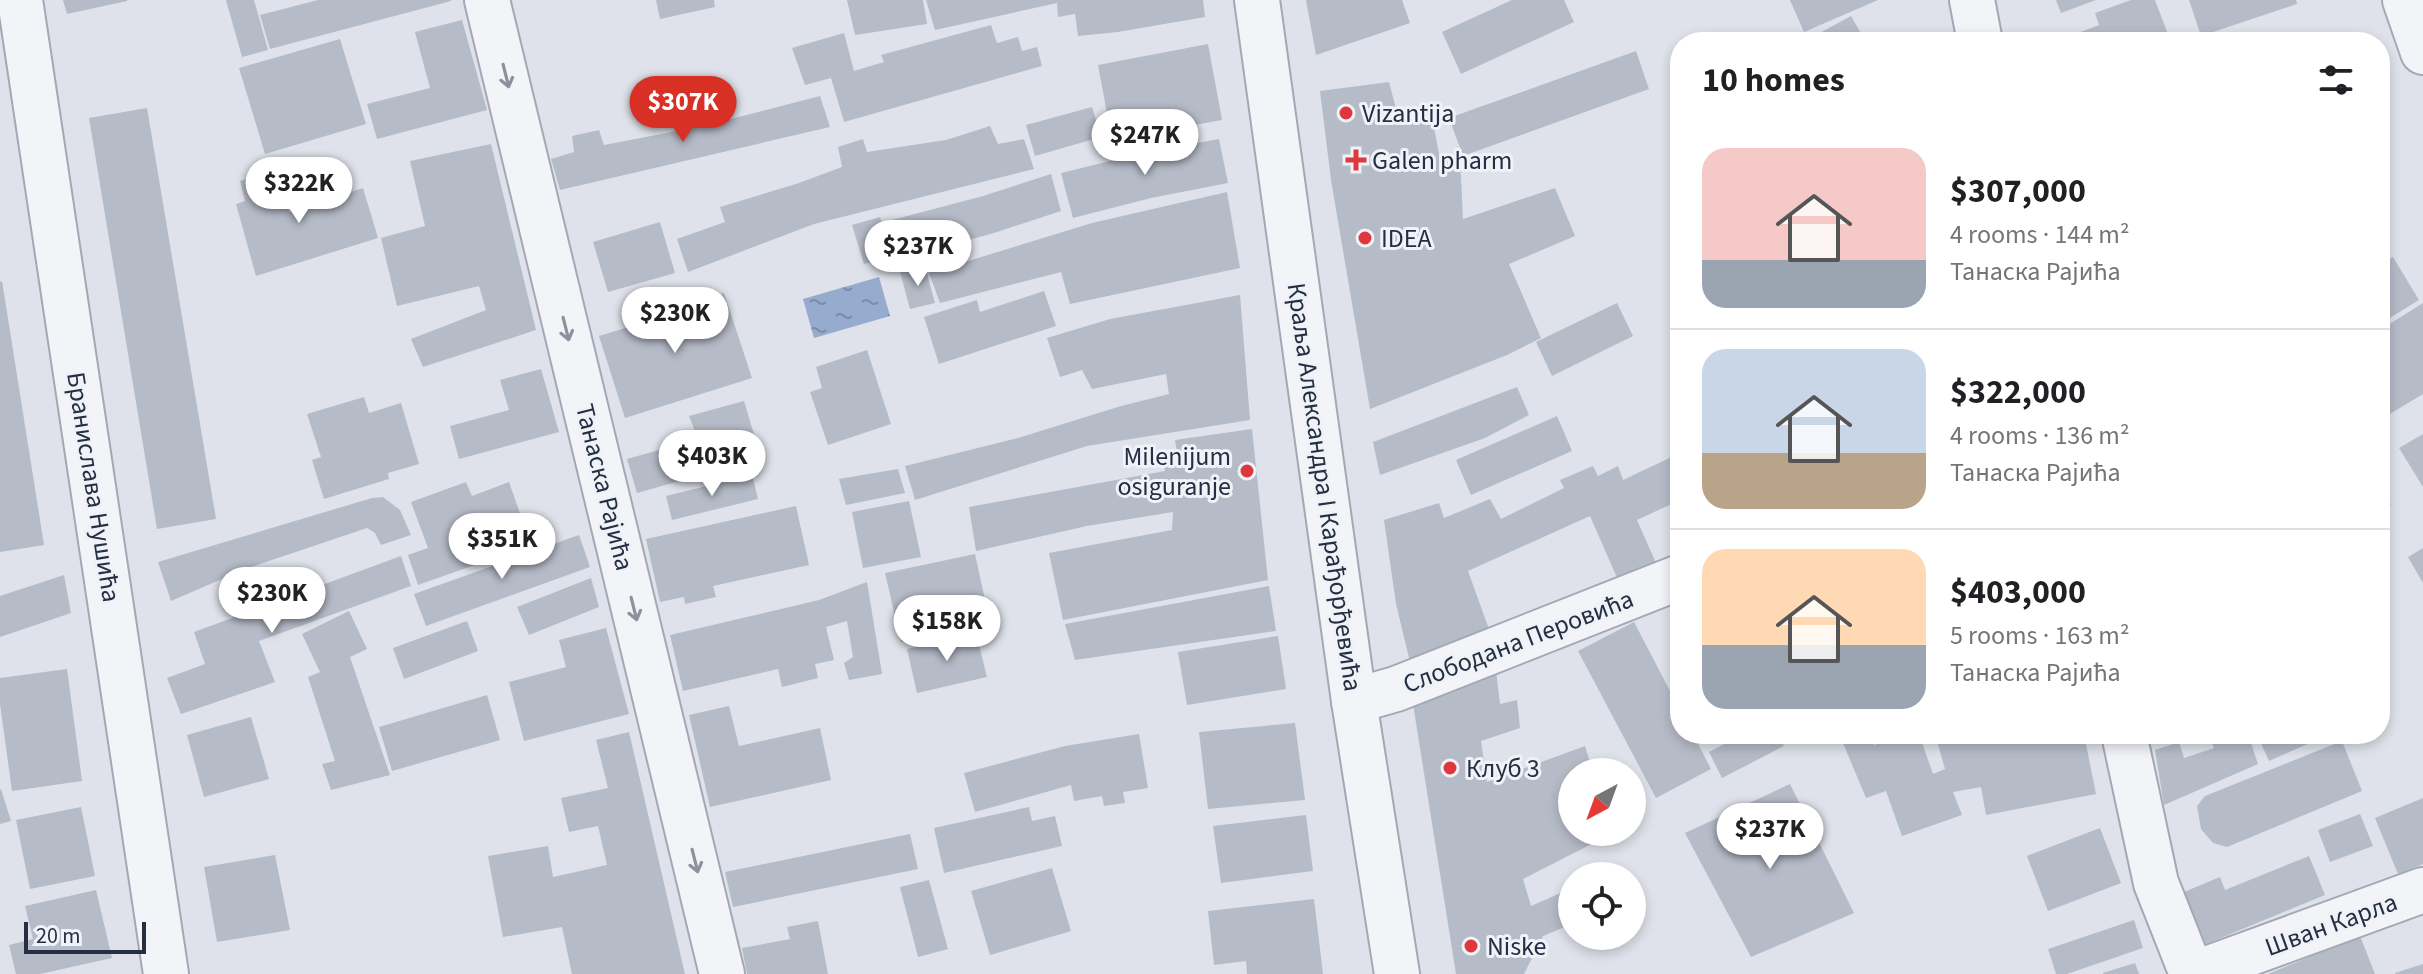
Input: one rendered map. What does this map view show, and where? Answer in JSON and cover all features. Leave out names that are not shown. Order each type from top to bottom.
[{"type":"street","name":"Бранислава Нушића","points":[[20,0],[166,974]]},
{"type":"street","name":"Танаска Рајића","points":[[487,0],[722,974]]},
{"type":"street","name":"Краља Александра I Карађорђевића","points":[[1257,0],[1354,701],[1397,974]]},
{"type":"street","points":[[1972,0],[1978,32]]},
{"type":"street","points":[[2405,0],[2423,52]]},
{"type":"street","name":"Слободана Перовића","points":[[1354,701],[1396,689],[1670,581]]},
{"type":"street","points":[[2126,744],[2156,883],[2193,974]]},
{"type":"street","name":"Шван Карла","points":[[2193,974],[2423,890]]},
{"type":"water","points":[[879,277],[890,316],[814,338],[803,299]]},
{"type":"building","points":[[63,0],[127,0],[127,1],[67,14]]},
{"type":"building","points":[[226,0],[254,0],[268,50],[242,57]]},
{"type":"building","points":[[318,0],[451,1],[270,49],[260,15]]},
{"type":"building","points":[[656,0],[714,0],[715,7],[660,19]]},
{"type":"building","points":[[847,0],[923,0],[927,24],[855,35]]},
{"type":"building","points":[[926,0],[1203,0],[1205,17],[1078,36],[1075,14],[1058,17],[1057,3],[935,30]]},
{"type":"building","points":[[1306,0],[1402,0],[1410,23],[1316,55]]},
{"type":"building","points":[[1512,0],[1564,0],[1574,22],[1461,74],[1442,32]]},
{"type":"building","points":[[1790,0],[1878,0],[1804,32]]},
{"type":"building","points":[[2056,0],[2096,0],[2061,13]]},
{"type":"building","points":[[2131,0],[2155,0],[2167,32],[2080,32],[2099,25],[2095,13]]},
{"type":"building","points":[[2189,0],[2296,0],[2297,4],[2213,32],[2200,32]]},
{"type":"building","points":[[1851,16],[1860,32],[1821,32]]},
{"type":"building","points":[[462,20],[487,110],[377,139],[367,104],[430,88],[415,32]]},
{"type":"building","points":[[991,25],[997,43],[1018,37],[1022,51],[1037,47],[1042,66],[844,122],[831,78],[805,85],[792,48],[844,33],[854,71],[884,62],[881,55]]},
{"type":"building","points":[[340,39],[366,124],[265,154],[239,68]]},
{"type":"building","points":[[1208,44],[1222,120],[1112,140],[1098,65]]},
{"type":"building","points":[[1636,51],[1649,89],[1463,156],[1449,118]]},
{"type":"building","points":[[1389,82],[1399,120],[1432,117],[1440,159],[1460,158],[1463,219],[1555,188],[1575,236],[1509,264],[1541,338],[1507,355],[1370,409],[1331,180],[1320,91]]},
{"type":"building","points":[[820,96],[830,127],[560,190],[551,159],[574,152],[572,136],[599,130],[604,145],[708,125]]},
{"type":"building","points":[[1092,107],[1101,137],[1035,156],[1026,125]]},
{"type":"building","points":[[147,108],[216,519],[157,529],[89,118]]},
{"type":"building","points":[[990,126],[998,144],[1024,139],[1034,169],[814,224],[688,272],[677,239],[725,222],[720,207],[842,167],[838,147],[863,139],[867,152],[946,140]]},
{"type":"building","points":[[1219,139],[1228,183],[1073,218],[1061,173]]},
{"type":"building","points":[[491,144],[536,330],[423,367],[411,339],[486,310],[479,286],[397,306],[381,238],[425,226],[410,161]]},
{"type":"building","points":[[276,170],[289,212],[363,188],[378,238],[256,276],[236,204],[245,201],[240,181]]},
{"type":"building","points":[[1051,174],[1061,211],[903,258],[892,220]]},
{"type":"building","points":[[1227,192],[1240,268],[1070,304],[1061,272],[940,303],[929,273],[1092,223]]},
{"type":"building","points":[[880,217],[892,256],[864,264],[852,225]]},
{"type":"building","points":[[660,222],[675,273],[608,292],[593,242]]},
{"type":"building","points":[[2393,257],[2419,300],[2390,318],[2390,259]]},
{"type":"building","points":[[925,266],[935,303],[910,309],[900,272]]},
{"type":"building","points":[[0,282],[44,545],[0,552]]},
{"type":"building","points":[[1044,291],[1056,326],[939,364],[924,317],[977,300],[980,312]]},
{"type":"building","points":[[724,293],[752,378],[625,418],[599,336],[632,326],[629,315],[657,306],[660,313]]},
{"type":"building","points":[[1240,295],[1250,420],[1087,446],[915,500],[905,466],[1018,438],[1169,394],[1166,374],[1092,389],[1082,370],[1060,377],[1047,338],[1110,319]]},
{"type":"building","points":[[1617,303],[1633,336],[1552,376],[1536,342]]},
{"type":"building","points":[[2423,303],[2423,394],[2390,414],[2390,324]]},
{"type":"building","points":[[867,350],[891,424],[828,445],[810,392],[822,388],[816,367]]},
{"type":"building","points":[[541,369],[559,432],[459,459],[450,426],[509,410],[500,380]]},
{"type":"building","points":[[1517,387],[1529,415],[1485,438],[1380,475],[1373,442]]},
{"type":"building","points":[[364,397],[369,413],[401,403],[419,464],[388,473],[389,479],[324,499],[312,460],[321,457],[307,414]]},
{"type":"building","points":[[744,401],[761,458],[637,493],[627,459],[698,439],[689,416]]},
{"type":"building","points":[[1557,416],[1572,451],[1471,495],[1456,460]]},
{"type":"building","points":[[1252,429],[1268,580],[1063,620],[1049,553],[1172,530],[1173,512],[1087,526],[976,551],[969,507],[1165,471],[1162,455],[1177,452],[1175,440]]},
{"type":"building","points":[[2423,434],[2423,487],[2399,448]]},
{"type":"building","points":[[1670,458],[1670,505],[1637,520],[1656,563],[1618,580],[1590,516],[1468,571],[1491,635],[1412,670],[1396,604],[1384,520],[1439,503],[1444,518],[1490,499],[1501,519],[1564,488],[1560,480],[1593,466],[1598,476],[1618,466],[1623,480]]},
{"type":"building","points":[[898,469],[905,493],[846,505],[839,479]]},
{"type":"building","points":[[752,475],[758,499],[672,520],[666,496]]},
{"type":"building","points":[[466,482],[472,496],[509,482],[531,545],[418,585],[408,555],[428,548],[411,502]]},
{"type":"building","points":[[383,497],[400,510],[411,535],[381,545],[375,533],[367,528],[245,569],[171,601],[158,562]]},
{"type":"building","points":[[909,501],[921,557],[863,568],[852,512]]},
{"type":"building","points":[[796,506],[809,565],[713,586],[716,597],[685,604],[684,597],[660,602],[646,539]]},
{"type":"building","points":[[579,535],[590,567],[426,626],[414,594]]},
{"type":"building","points":[[2423,548],[2423,583],[2408,557]]},
{"type":"building","points":[[975,554],[990,623],[901,642],[885,573]]},
{"type":"building","points":[[401,556],[411,586],[259,641],[275,682],[181,714],[167,678],[205,664],[194,632]]},
{"type":"building","points":[[64,575],[71,613],[0,637],[0,596]]},
{"type":"building","points":[[591,578],[599,607],[529,635],[517,607]]},
{"type":"building","points":[[867,582],[882,674],[849,680],[844,663],[853,657],[847,621],[826,627],[834,660],[815,664],[818,678],[782,687],[778,669],[683,691],[670,635],[819,600]]},
{"type":"building","points":[[1269,586],[1276,631],[1075,660],[1065,624]]},
{"type":"building","points":[[349,611],[367,649],[350,657],[390,775],[331,790],[322,764],[335,761],[308,677],[320,672],[302,634]]},
{"type":"building","points":[[467,621],[478,651],[404,679],[393,648]]},
{"type":"building","points":[[1634,622],[1670,691],[1670,744],[1698,744],[1711,769],[1656,798],[1646,779],[1646,758],[1635,758],[1578,651]]},
{"type":"building","points":[[606,628],[629,714],[524,741],[509,682],[566,667],[559,640]]},
{"type":"building","points":[[976,633],[987,677],[917,693],[907,649]]},
{"type":"building","points":[[1278,636],[1286,689],[1187,705],[1178,652]]},
{"type":"building","points":[[67,669],[82,781],[12,791],[0,704],[0,678]]},
{"type":"building","points":[[1496,670],[1500,704],[1517,700],[1520,728],[1481,741],[1487,782],[1585,746],[1589,758],[1558,758],[1558,846],[1588,846],[1523,879],[1531,906],[1558,894],[1558,930],[1543,936],[1524,974],[1456,974],[1413,704]]},
{"type":"building","points":[[487,695],[500,740],[392,771],[379,727]]},
{"type":"building","points":[[729,706],[739,746],[820,728],[831,780],[710,807],[689,715]]},
{"type":"building","points":[[251,717],[269,779],[204,797],[187,735]]},
{"type":"building","points":[[1295,723],[1305,800],[1208,809],[1199,732]]},
{"type":"building","points":[[629,732],[685,974],[572,974],[562,927],[503,937],[488,856],[548,846],[553,877],[607,865],[598,826],[569,832],[561,798],[608,788],[596,740]]},
{"type":"building","points":[[1139,734],[1148,788],[1123,792],[1125,803],[1104,806],[1102,796],[1074,801],[1071,785],[975,812],[964,773],[1065,746]]},
{"type":"building","points":[[1724,744],[1784,746],[1722,778],[1709,752]]},
{"type":"building","points":[[1843,744],[1922,744],[1933,774],[1945,769],[1938,744],[2086,744],[2096,794],[1986,815],[1981,787],[1953,792],[1962,815],[1902,836],[1886,791],[1866,798]]},
{"type":"building","points":[[2180,744],[2184,758],[2214,748],[2212,744],[2251,744],[2258,764],[2164,805],[2155,750]]},
{"type":"building","points":[[2261,744],[2307,744],[2269,761]]},
{"type":"building","points":[[2335,744],[2343,744],[2362,791],[2227,847],[2213,843],[2201,829],[2197,806],[2205,796]]},
{"type":"building","points":[[1790,784],[1854,913],[1751,957],[1685,833]]},
{"type":"building","points":[[0,790],[11,821],[0,824]]},
{"type":"building","points":[[2423,798],[2423,864],[2398,874],[2375,818]]},
{"type":"building","points":[[81,807],[95,876],[30,889],[16,820]]},
{"type":"building","points":[[1029,807],[1032,821],[1055,816],[1062,846],[944,873],[934,828]]},
{"type":"building","points":[[2360,814],[2373,846],[2330,862],[2318,830]]},
{"type":"building","points":[[1306,815],[1313,871],[1221,883],[1213,826]]},
{"type":"building","points":[[2100,828],[2121,883],[2048,911],[2027,856]]},
{"type":"building","points":[[910,834],[918,869],[733,907],[725,872]]},
{"type":"building","points":[[275,855],[290,930],[217,942],[204,867]]},
{"type":"building","points":[[2309,856],[2325,895],[2206,944],[2184,892],[2220,877],[2225,890]]},
{"type":"building","points":[[1052,868],[1071,931],[990,955],[971,891]]},
{"type":"building","points":[[929,880],[948,949],[918,957],[900,887]]},
{"type":"building","points":[[96,890],[112,958],[40,974],[16,974],[9,945],[33,939],[25,906]]},
{"type":"building","points":[[1314,899],[1323,974],[1247,974],[1246,961],[1214,965],[1208,911]]},
{"type":"building","points":[[2134,920],[2143,948],[2067,974],[2056,974],[2048,949]]},
{"type":"building","points":[[818,921],[828,974],[747,974],[742,948],[790,939],[787,927]]},
{"type":"building","points":[[2360,936],[2375,974],[2268,974]]},
{"type":"building","points":[[2135,963],[2139,974],[2103,974],[2103,973]]},
{"type":"building","points":[[2423,964],[2423,974],[2395,974],[2395,973]]},
{"type":"place","name":"Vizantija","points":[[1346,113]]},
{"type":"place","name":"Galen pharm","points":[[1356,160]]},
{"type":"place","name":"IDEA","points":[[1365,238]]},
{"type":"place","name":"Milenijum osiguranje","points":[[1247,471]]},
{"type":"place","name":"Клуб 3","points":[[1450,768]]},
{"type":"place","name":"Niske","points":[[1471,946]]}]
